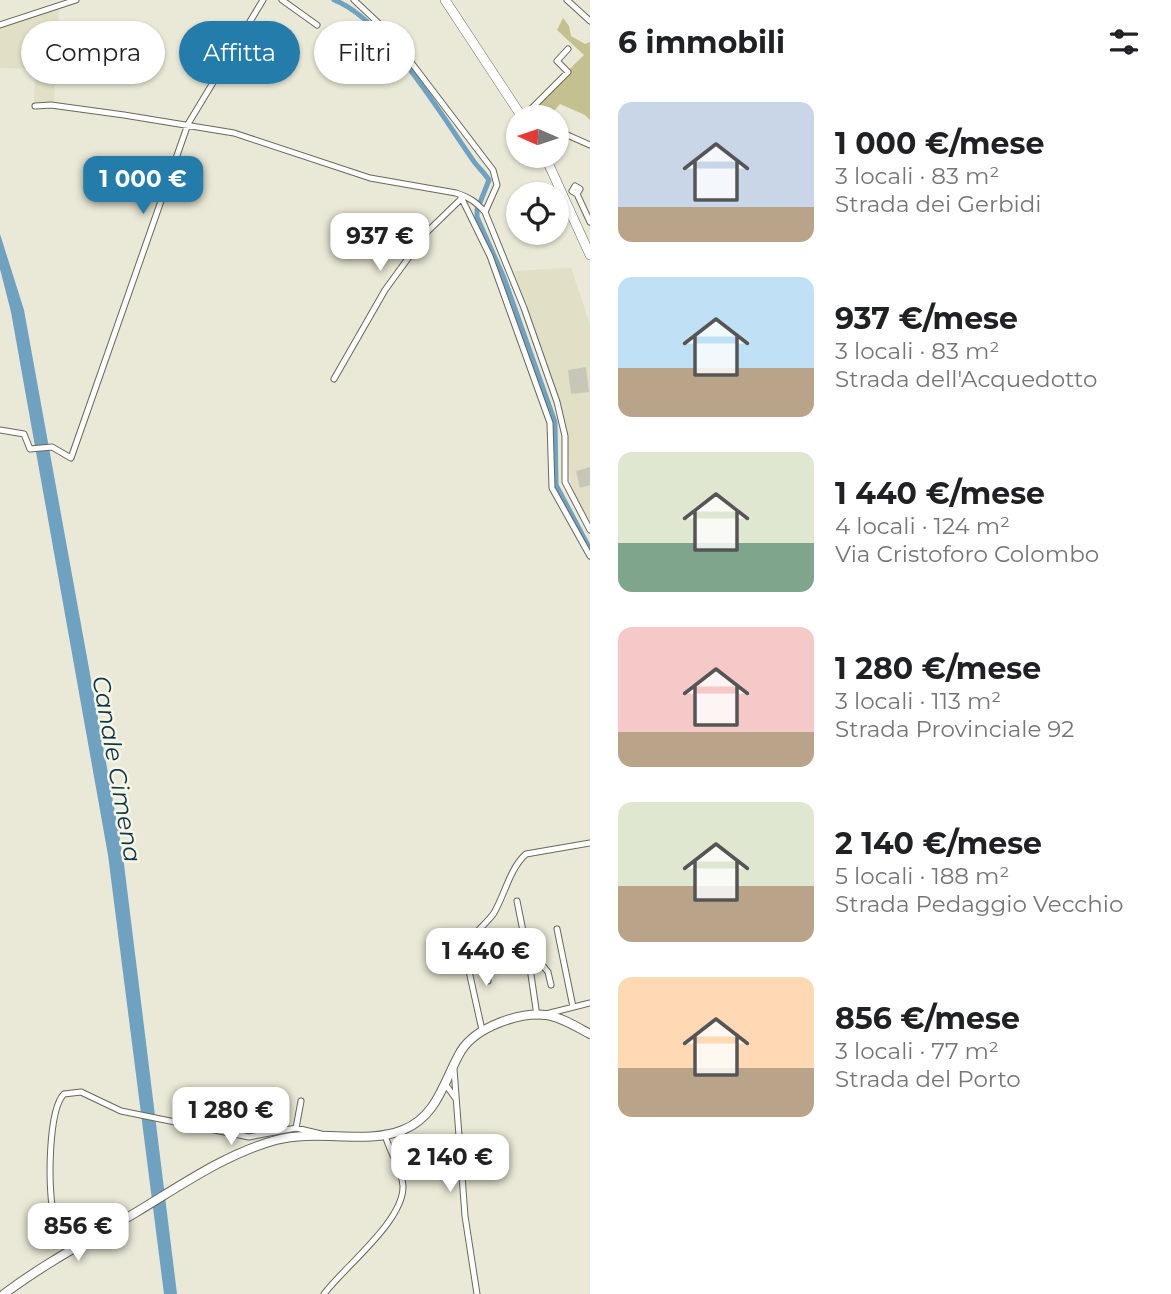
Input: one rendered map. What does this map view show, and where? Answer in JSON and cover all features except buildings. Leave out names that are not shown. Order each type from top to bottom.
[{"type":"main road","points":[[445,0],[515,105]]},
{"type":"main road","points":[[550,168],[590,256]]},
{"type":"main road","points":[[4,1294],[69,1251],[186,1181],[278,1135],[362,1137],[385,1135],[411,1126],[433,1107],[461,1052],[482,1030],[511,1020],[541,1015],[590,1034]]},
{"type":"street","points":[[0,25],[76,0]]},
{"type":"street","points":[[0,430],[24,434],[30,449],[51,447],[71,458],[188,124],[263,0]]},
{"type":"street","points":[[282,0],[314,23]]},
{"type":"street","points":[[354,0],[388,32],[495,174],[495,192],[485,212]]},
{"type":"street","points":[[567,0],[590,21]]},
{"type":"street","points":[[535,105],[568,72],[557,61],[568,49]]},
{"type":"street","points":[[34,106],[51,105],[234,133],[370,178],[463,197],[485,212],[524,308],[557,402],[565,436],[565,482],[590,530]]},
{"type":"street","points":[[569,136],[590,145]]},
{"type":"street","points":[[576,194],[590,222]]},
{"type":"street","points":[[334,379],[385,290],[428,231],[463,197]]},
{"type":"street","points":[[463,197],[490,256],[550,424],[552,488],[590,556]]},
{"type":"street","points":[[482,1030],[465,953],[467,945],[495,910],[514,869],[526,854],[590,843]]},
{"type":"street","points":[[517,901],[541,1015],[590,1003]]},
{"type":"street","points":[[558,929],[573,1007]]},
{"type":"street","points":[[478,932],[488,981]]},
{"type":"street","points":[[529,961],[539,961],[548,972],[551,985]]},
{"type":"street","points":[[454,1069],[468,1240],[477,1294]]},
{"type":"street","points":[[446,1084],[457,1091]]},
{"type":"street","points":[[446,1084],[456,1100]]},
{"type":"street","points":[[69,1251],[57,1228],[50,1193],[54,1122],[58,1102],[64,1094],[80,1092],[121,1111],[249,1137],[278,1135],[296,1128],[321,1134]]},
{"type":"street","points":[[440,1096],[456,1100]]},
{"type":"street","points":[[296,1128],[301,1101]]},
{"type":"street","points":[[324,1294],[395,1214],[400,1201],[402,1182],[385,1135]]},
{"type":"street","points":[[468,1240],[478,1238]]},
{"type":"shaded area","points":[[59,9],[58,21],[22,21]]},
{"type":"shaded area","points":[[563,18],[569,26],[571,36],[585,44],[590,42],[590,120],[569,108],[569,105],[533,105],[584,55],[557,30]]},
{"type":"shaded area","points":[[21,21],[21,69],[0,68],[0,28]]},
{"type":"shaded area","points":[[35,84],[55,84],[54,102],[34,103]]},
{"type":"shaded area","points":[[571,268],[590,324],[590,526],[573,498],[565,436],[514,271]]},
{"type":"water","points":[[0,234],[24,310],[123,856],[177,1294],[164,1294],[108,855],[11,312],[0,269]]},
{"type":"waterway","points":[[334,0],[373,27],[393,48],[489,180],[477,210],[477,217],[504,278],[555,422],[556,485],[590,549]]},
{"type":"water label","name":"Canale Cimena","points":[[117,769]]}]
